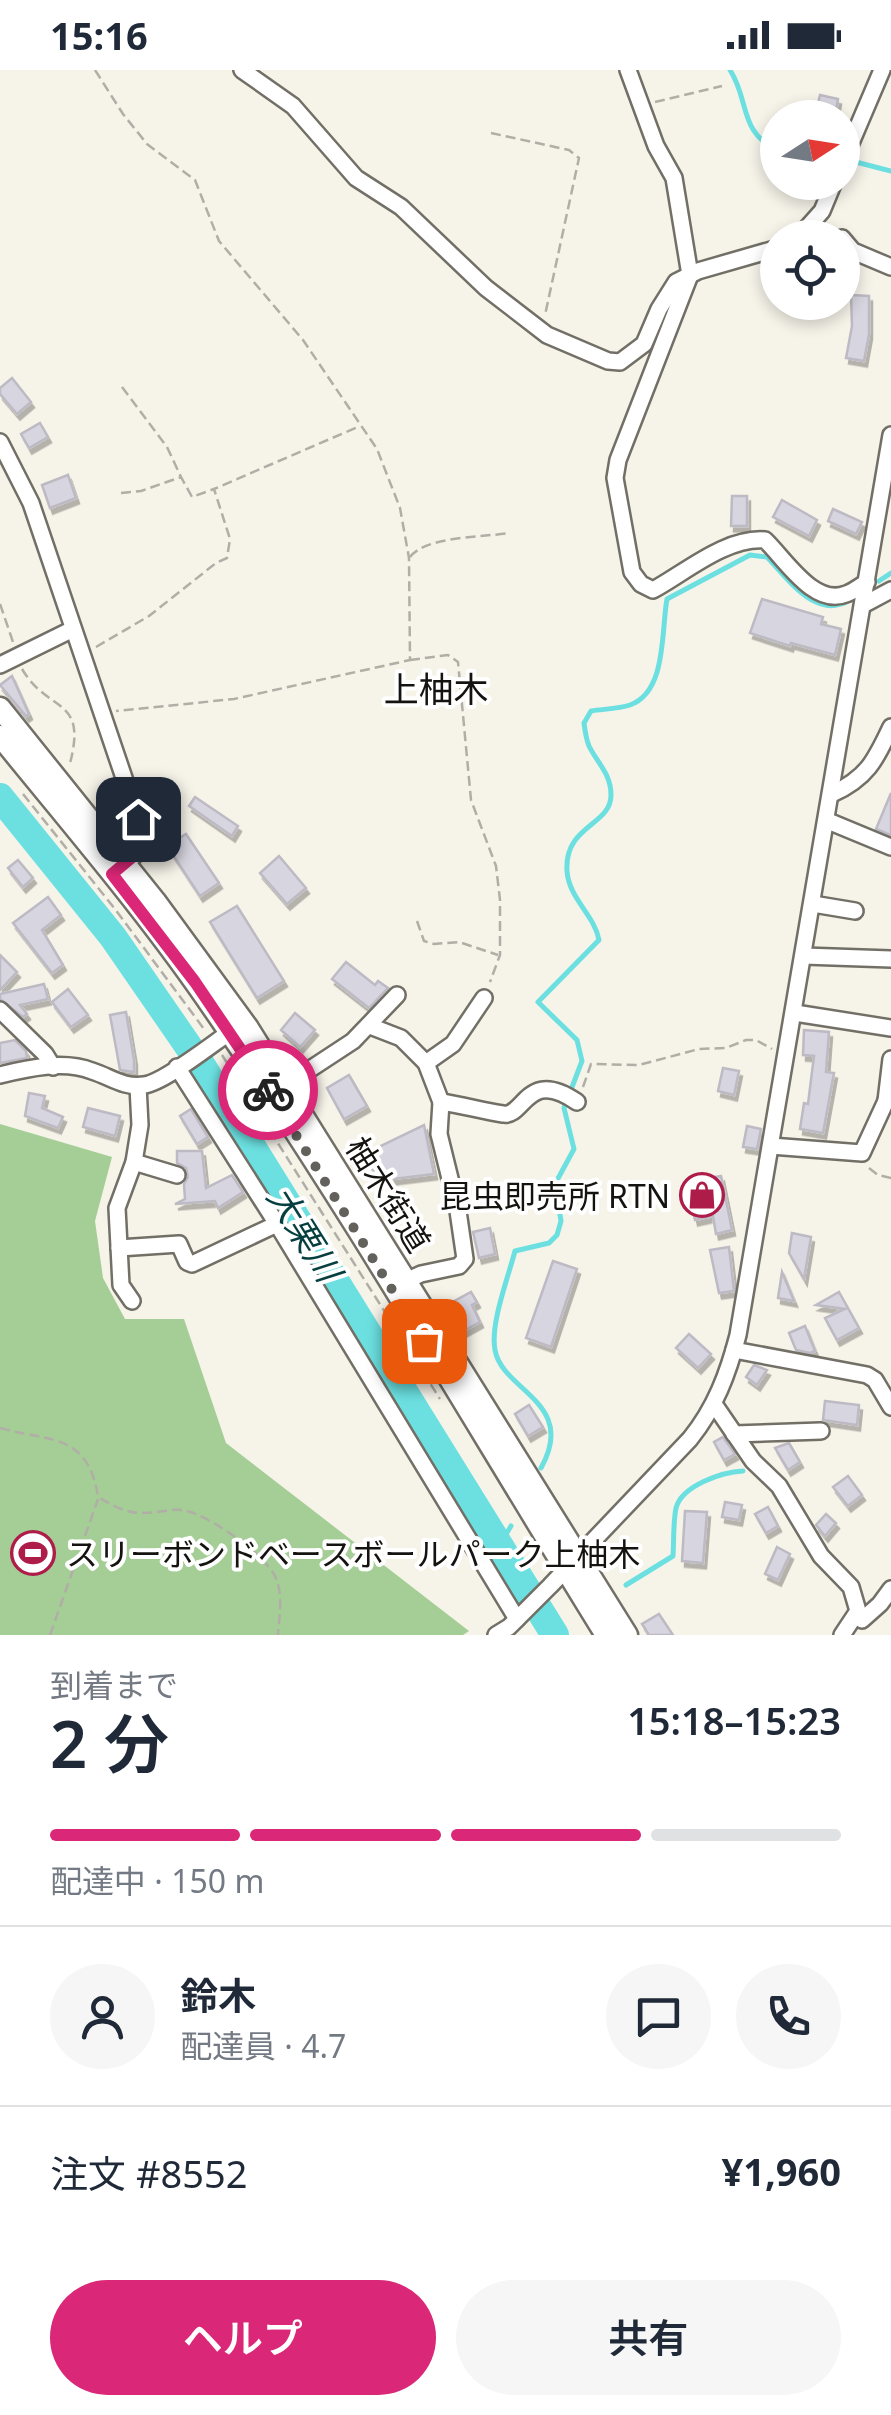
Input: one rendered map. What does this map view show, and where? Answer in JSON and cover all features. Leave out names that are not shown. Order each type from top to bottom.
[{"type":"main road","name":"柚木街道","points":[[0,708],[118,870],[217,1041],[286,1116],[606,1635]]},
{"type":"main road","name":"柚木街道","points":[[0,736],[211,976],[286,1085],[408,1280],[565,1569],[627,1635]]},
{"type":"street","points":[[242,70],[293,106],[356,178],[402,207],[486,288],[542,331],[608,362],[620,362],[644,344],[658,309],[676,282],[760,254]]},
{"type":"street","points":[[628,70],[656,146],[674,178],[690,275],[618,460],[615,478],[632,572],[641,584],[653,590],[730,546],[750,539],[765,540],[805,584],[826,595],[844,596],[867,582]]},
{"type":"street","points":[[860,122],[882,70]]},
{"type":"street","points":[[814,220],[827,200]]},
{"type":"street","points":[[822,211],[829,220]]},
{"type":"street","points":[[860,254],[891,267]]},
{"type":"street","points":[[179,1065],[278,1224],[511,1626],[681,1450],[714,1404],[734,1350],[828,821],[891,435]]},
{"type":"street","points":[[0,442],[31,504],[144,840],[143,848],[118,870]]},
{"type":"street","points":[[863,605],[891,590]]},
{"type":"street","points":[[0,665],[73,630]]},
{"type":"street","points":[[832,794],[856,783],[875,760],[891,728]]},
{"type":"street","points":[[828,821],[891,847]]},
{"type":"street","points":[[813,904],[855,911]]},
{"type":"street","points":[[804,956],[891,959]]},
{"type":"street","points":[[286,1085],[370,1026],[396,995]]},
{"type":"street","points":[[426,1063],[453,1044],[484,998]]},
{"type":"street","points":[[0,1010],[46,1054],[54,1067]]},
{"type":"street","points":[[795,1013],[891,1028]]},
{"type":"street","points":[[370,1026],[401,1038],[426,1063],[441,1102],[440,1134],[458,1211],[465,1259],[460,1266],[408,1280]]},
{"type":"street","points":[[0,1076],[34,1067],[54,1067],[92,1070],[117,1084],[138,1086],[149,1084],[217,1041]]},
{"type":"street","points":[[771,1146],[862,1153],[888,1100],[891,1059]]},
{"type":"street","points":[[132,1302],[121,1285],[119,1197],[134,1162],[140,1125],[138,1086]]},
{"type":"street","points":[[441,1102],[506,1116],[537,1090],[566,1094],[576,1102]]},
{"type":"street","points":[[134,1162],[177,1175]]},
{"type":"street","points":[[119,1248],[179,1244],[187,1262],[192,1264],[278,1224]]},
{"type":"street","points":[[734,1350],[868,1375],[891,1407]]},
{"type":"street","points":[[714,1404],[753,1461],[779,1486],[821,1556],[870,1616]]},
{"type":"street","points":[[734,1434],[821,1431]]},
{"type":"street","points":[[842,1635],[870,1616],[891,1589]]},
{"type":"path","points":[[96,70],[147,144],[195,180],[219,241],[303,340],[382,459],[400,508],[409,558],[410,660]]},
{"type":"path","points":[[640,106],[722,86]]},
{"type":"path","points":[[492,133],[569,150],[579,158],[542,331]]},
{"type":"path","points":[[122,387],[168,447],[192,498],[362,425]]},
{"type":"path","points":[[122,493],[182,477]]},
{"type":"path","points":[[92,649],[150,616],[227,558],[230,539],[214,489]]},
{"type":"path","points":[[409,558],[416,548],[429,544],[510,533]]},
{"type":"path","points":[[0,604],[16,656],[32,684],[62,704],[73,720],[75,736],[67,773]]},
{"type":"path","points":[[99,710],[234,699],[410,660],[448,655],[458,662],[471,800],[496,866],[500,955],[484,998]]},
{"type":"path","points":[[23,794],[217,1041],[439,1398]]},
{"type":"path","points":[[417,920],[424,942],[460,942],[500,955]]},
{"type":"path","points":[[576,1102],[591,1064],[639,1065],[700,1049],[726,1048],[746,1040],[756,1040],[765,1048],[788,1054]]},
{"type":"path","points":[[862,1153],[866,1166],[878,1176],[891,1178]]},
{"type":"path","points":[[0,1428],[56,1439],[75,1450],[94,1474],[98,1497],[50,1635]]},
{"type":"path","points":[[98,1497],[122,1510],[144,1514],[167,1509],[188,1511],[208,1519],[254,1552],[277,1577],[278,1635]]},
{"type":"green space","points":[[0,1124],[112,1157],[95,1221],[103,1278],[125,1319],[184,1319],[226,1443],[469,1631],[463,1635],[0,1635]]},
{"type":"building","points":[[860,296],[869,296],[864,361],[846,358],[852,320],[860,320]]},
{"type":"building","points":[[12,378],[31,402],[17,414],[0,394],[0,388]]},
{"type":"building","points":[[40,423],[48,437],[29,448],[21,434]]},
{"type":"building","points":[[68,475],[76,498],[50,508],[42,485]]},
{"type":"building","points":[[732,496],[747,496],[747,526],[731,526]]},
{"type":"building","points":[[782,500],[817,520],[809,536],[773,517]]},
{"type":"building","points":[[833,509],[862,522],[856,534],[828,521]]},
{"type":"building","points":[[762,599],[823,617],[821,624],[841,629],[835,655],[750,633]]},
{"type":"building","points":[[12,676],[29,714],[26,716],[0,685]]},
{"type":"building","points":[[891,793],[891,835],[876,829]]},
{"type":"building","points":[[195,797],[238,826],[232,836],[189,806]]},
{"type":"building","points":[[186,834],[219,883],[200,896],[167,846]]},
{"type":"building","points":[[279,856],[306,888],[287,904],[260,873]]},
{"type":"building","points":[[18,860],[33,878],[23,887],[8,868]]},
{"type":"building","points":[[48,897],[61,915],[42,930],[63,965],[52,973],[13,923]]},
{"type":"building","points":[[237,906],[284,981],[257,998],[210,922]]},
{"type":"building","points":[[0,955],[17,972],[0,990]]},
{"type":"building","points":[[346,962],[375,985],[378,981],[388,988],[369,1008],[332,979]]},
{"type":"building","points":[[44,984],[48,999],[20,1005],[27,1014],[23,1017],[0,999],[0,994]]},
{"type":"building","points":[[68,989],[88,1015],[71,1027],[52,1002]]},
{"type":"building","points":[[126,1012],[134,1072],[120,1070],[110,1015]]},
{"type":"building","points":[[295,1013],[315,1030],[300,1047],[281,1030]]},
{"type":"building","points":[[804,1030],[829,1032],[826,1072],[834,1073],[823,1133],[800,1129],[804,1103],[808,1104],[814,1056],[803,1055]]},
{"type":"building","points":[[15,1040],[26,1051],[27,1058],[0,1063],[0,1043]]},
{"type":"building","points":[[723,1068],[739,1071],[734,1095],[718,1091]]},
{"type":"building","points":[[349,1075],[367,1106],[344,1119],[327,1088]]},
{"type":"building","points":[[29,1093],[45,1096],[42,1108],[63,1117],[58,1128],[25,1116]]},
{"type":"building","points":[[88,1108],[120,1116],[115,1136],[83,1127]]},
{"type":"building","points":[[191,1109],[208,1137],[197,1144],[180,1116]]},
{"type":"building","points":[[424,1125],[434,1174],[377,1181],[366,1153]]},
{"type":"building","points":[[747,1126],[761,1129],[757,1149],[743,1147]]},
{"type":"building","points":[[177,1151],[202,1151],[206,1188],[232,1175],[243,1192],[218,1208],[215,1201],[175,1204],[185,1199],[184,1184],[188,1177],[186,1168],[177,1163]]},
{"type":"building","points":[[721,1176],[732,1230],[716,1234],[713,1216],[695,1220],[687,1182]]},
{"type":"building","points":[[490,1228],[495,1254],[479,1258],[473,1232]]},
{"type":"building","points":[[792,1233],[811,1237],[804,1279],[789,1253]]},
{"type":"building","points":[[729,1247],[734,1291],[719,1293],[710,1250]]},
{"type":"building","points":[[553,1261],[577,1269],[551,1347],[526,1338]]},
{"type":"building","points":[[782,1272],[794,1301],[778,1298]]},
{"type":"building","points":[[471,1292],[480,1322],[460,1333],[447,1305]]},
{"type":"building","points":[[839,1292],[859,1328],[837,1340],[825,1318],[845,1309],[816,1305]]},
{"type":"building","points":[[805,1326],[815,1351],[810,1353],[796,1350],[789,1333]]},
{"type":"building","points":[[689,1334],[711,1354],[698,1368],[676,1348]]},
{"type":"building","points":[[754,1365],[767,1370],[757,1385],[746,1377]]},
{"type":"building","points":[[825,1401],[859,1405],[857,1425],[823,1420]]},
{"type":"building","points":[[529,1405],[543,1427],[528,1436],[515,1414]]},
{"type":"building","points":[[723,1437],[735,1454],[724,1460],[714,1442]]},
{"type":"building","points":[[789,1443],[800,1462],[788,1470],[775,1448]]},
{"type":"building","points":[[848,1476],[862,1495],[848,1506],[833,1487]]},
{"type":"building","points":[[725,1502],[742,1505],[739,1520],[722,1517]]},
{"type":"building","points":[[768,1507],[778,1526],[766,1533],[755,1514]]},
{"type":"building","points":[[685,1511],[707,1512],[703,1563],[682,1561]]},
{"type":"building","points":[[826,1514],[836,1523],[825,1536],[816,1525]]},
{"type":"building","points":[[777,1547],[790,1554],[778,1580],[765,1574]]},
{"type":"building","points":[[659,1614],[673,1635],[649,1635],[642,1624]]},
{"type":"waterway","points":[[730,70],[760,138]]},
{"type":"waterway","points":[[860,163],[891,171]]},
{"type":"waterway","points":[[541,1468],[550,1446],[545,1412],[501,1364],[494,1339],[515,1251],[549,1243],[557,1235],[561,1221],[555,1184],[574,1149],[564,1108],[582,1061],[577,1040],[538,1002],[599,940],[572,890],[567,871],[573,844],[604,813],[611,795],[606,775],[588,743],[584,723],[591,711],[630,705],[651,687],[660,659],[667,599],[750,555],[767,557],[794,586],[816,602],[839,605],[852,599]]},
{"type":"waterway","points":[[879,581],[891,573]]},
{"type":"waterway","name":"大栗川","points":[[0,797],[113,937],[202,1066],[555,1635]]},
{"type":"waterway","points":[[626,1585],[673,1556],[676,1508],[686,1493],[715,1477],[743,1471]]},
{"type":"waterway","points":[[500,1544],[511,1526]]},
{"type":"waterway","name":"大栗川","points":[[553,1632],[558,1629]]},
{"type":"way so far","points":[[268,1090],[424,1341]]},
{"type":"place","name":"昆虫即売所 RTN","points":[[702,1195]]},
{"type":"place","name":"スリーボンドベースボールパーク上柚木","points":[[33,1553]]},
{"type":"district","name":"上柚木","points":[[436,688]]},
{"type":"route","points":[[138,819],[143,848],[112,874],[195,982],[268,1090]]}]
